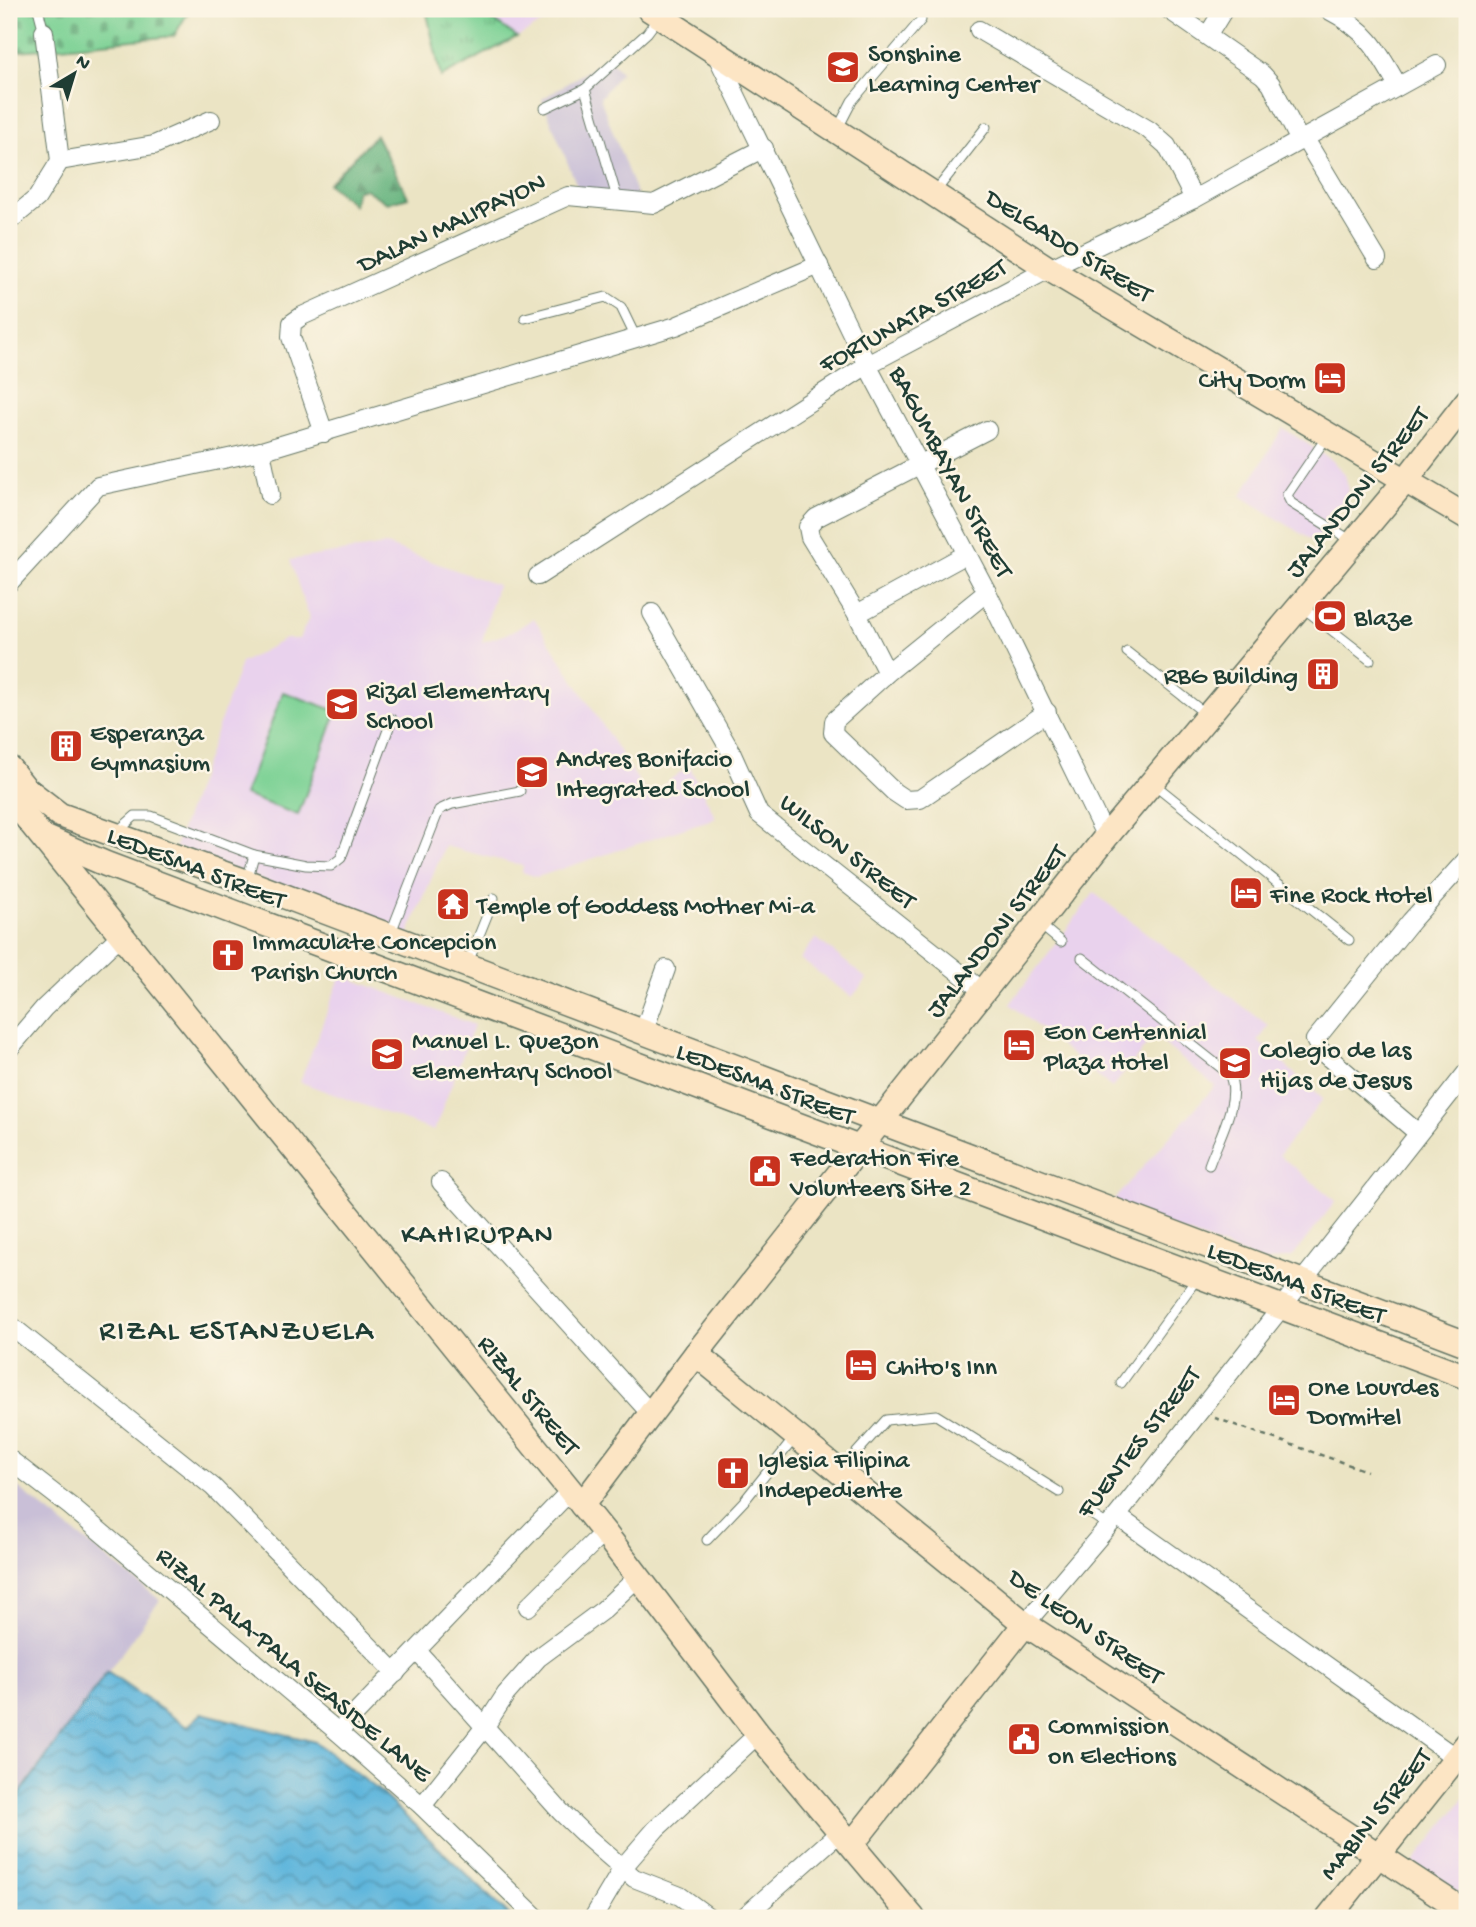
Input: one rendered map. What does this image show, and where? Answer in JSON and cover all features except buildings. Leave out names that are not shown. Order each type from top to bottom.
[{"type":"main road","name":"DELGADO STREET","points":[[655,12],[1049,269],[1467,517]]},
{"type":"main road","name":"JALANDONI STREET","points":[[576,1498],[651,1414],[1151,781],[1405,481],[1467,401]]},
{"type":"main road","points":[[9,768],[26,788],[60,815],[46,838]]},
{"type":"main road","name":"RIZAL STREET","points":[[9,796],[46,838],[79,885],[100,907],[604,1532],[758,1734],[913,1918]]},
{"type":"main road","name":"LEDESMA STREET","points":[[60,815],[247,882],[643,1032],[871,1135],[1199,1275],[1467,1377]]},
{"type":"main road","points":[[100,907],[100,881],[117,835]]},
{"type":"main road","name":"LEDESMA STREET","points":[[46,838],[106,864],[871,1135],[1300,1282],[1467,1344]]},
{"type":"main road","name":"DE LEON STREET","points":[[696,1354],[1025,1624],[1467,1913]]},
{"type":"main road","name":"FUENTES STREET","points":[[846,1838],[1025,1624]]},
{"type":"main road","name":"MABINI STREET","points":[[1328,1918],[1461,1751]]},
{"type":"street","points":[[1168,9],[1208,35],[1271,84],[1377,259]]},
{"type":"street","points":[[1208,35],[1224,9]]},
{"type":"street","points":[[1326,9],[1362,30],[1375,45],[1398,86]]},
{"type":"street","points":[[979,30],[1149,130],[1167,146],[1194,198]]},
{"type":"street","points":[[9,221],[37,198],[60,162],[44,32]]},
{"type":"street","name":"BAGUMBAYAN STREET","points":[[716,54],[764,148],[867,365],[965,555],[987,592],[1106,837]]},
{"type":"street","name":"FORTUNATA STREET","points":[[538,576],[867,365],[1049,269],[1194,198],[1437,65]]},
{"type":"street","points":[[60,162],[154,145],[211,120]]},
{"type":"street","name":"DALAN MALIPAYON","points":[[324,433],[291,337],[292,323],[302,316],[568,197],[654,204],[764,148]]},
{"type":"street","points":[[9,583],[97,486],[261,452],[450,392],[636,338],[699,318],[819,265]]},
{"type":"street","points":[[887,673],[857,614],[810,537],[807,527],[816,519],[987,430]]},
{"type":"street","points":[[261,452],[270,495]]},
{"type":"street","points":[[857,614],[965,555]]},
{"type":"street","points":[[987,592],[887,673],[834,721],[833,733],[906,800],[920,799],[1047,712]]},
{"type":"street","name":"WILSON STREET","points":[[652,612],[730,751],[759,814],[984,992]]},
{"type":"street","points":[[1419,1133],[1321,1051],[1315,1040],[1402,931],[1467,859]]},
{"type":"street","points":[[9,1049],[44,1009],[121,934]]},
{"type":"street","points":[[643,1032],[666,969]]},
{"type":"street","name":"FUENTES STREET","points":[[1025,1624],[1113,1521],[1467,1072]]},
{"type":"street","points":[[441,1182],[651,1414]]},
{"type":"street","points":[[9,1324],[213,1487],[396,1673]]},
{"type":"street","name":"RIZAL PALA-PALA SEASIDE LANE","points":[[9,1459],[70,1506],[338,1732],[422,1806],[537,1918]]},
{"type":"street","points":[[338,1732],[417,1651],[576,1498]]},
{"type":"street","points":[[1113,1521],[1461,1751]]},
{"type":"street","points":[[528,1607],[604,1532]]},
{"type":"street","points":[[422,1806],[484,1728],[506,1695],[538,1658],[603,1610],[639,1576]]},
{"type":"street","points":[[417,1651],[561,1812],[624,1866],[634,1878],[680,1896],[710,1918]]},
{"type":"street","points":[[593,1918],[624,1866],[701,1784],[758,1734]]},
{"type":"street","points":[[743,1918],[846,1838]]},
{"type":"lane","points":[[38,9],[44,32]]},
{"type":"lane","points":[[536,9],[550,9]]},
{"type":"lane","points":[[545,108],[585,89],[647,33],[655,12]]},
{"type":"lane","points":[[836,131],[852,101],[921,20]]},
{"type":"lane","points":[[585,89],[618,201]]},
{"type":"lane","points":[[934,193],[986,127]]},
{"type":"lane","points":[[525,318],[606,296],[621,307],[636,338]]},
{"type":"lane","points":[[1329,433],[1287,495],[1291,503],[1353,542]]},
{"type":"lane","points":[[1300,606],[1370,660]]},
{"type":"lane","points":[[1127,652],[1207,715]]},
{"type":"lane","points":[[117,835],[119,828],[135,816],[151,816],[254,855],[306,865],[331,866],[341,858],[393,719]]},
{"type":"lane","points":[[1151,781],[1349,940]]},
{"type":"lane","points":[[389,937],[439,810],[452,804],[520,792]]},
{"type":"lane","points":[[247,882],[254,855]]},
{"type":"lane","points":[[467,966],[494,898]]},
{"type":"lane","points":[[1038,923],[1061,942]]},
{"type":"lane","points":[[1082,958],[1229,1074],[1235,1085],[1233,1099],[1209,1165]]},
{"type":"lane","points":[[1121,1383],[1199,1275]]},
{"type":"lane","points":[[841,1471],[886,1420],[932,1414],[1059,1492]]},
{"type":"lane","points":[[706,1540],[745,1500],[797,1435]]},
{"type":"lane","points":[[1088,1512],[1113,1521]]},
{"type":"path","points":[[1198,1412],[1367,1471]]},
{"type":"shaded area","points":[[477,9],[568,9],[517,37]]},
{"type":"shaded area","points":[[608,58],[621,72],[600,98],[639,201],[579,191],[542,99]]},
{"type":"shaded area","points":[[1283,428],[1329,458],[1345,474],[1348,489],[1342,505],[1316,543],[1241,496]]},
{"type":"shaded area","name":"Rizal Elementary School","points":[[386,545],[497,585],[482,642],[512,632],[534,618],[648,796],[689,766],[716,818],[537,877],[522,872],[523,866],[445,846],[408,935],[175,847],[241,663],[285,639],[299,639],[309,618],[290,560]]},
{"type":"shaded area","name":"Colegio de las Hijas de Jesus","points":[[1094,893],[1269,1026],[1258,1041],[1323,1099],[1279,1155],[1336,1201],[1292,1257],[1264,1262],[1110,1204],[1215,1086],[1154,1036],[1112,1088],[1010,1004]]},
{"type":"shaded area","points":[[816,938],[867,979],[852,997],[800,959]]},
{"type":"shaded area","name":"Manuel L. Quezon Elementary School","points":[[341,975],[474,1025],[434,1131],[300,1082]]},
{"type":"shaded area","points":[[9,1481],[160,1600],[9,1809]]},
{"type":"shaded area","points":[[1467,1795],[1467,1898],[1413,1863]]},
{"type":"green space","points":[[9,9],[190,9],[174,36],[9,52]]},
{"type":"green space","points":[[426,9],[477,9],[517,37],[441,77]]},
{"type":"green space","points":[[376,135],[408,197],[387,203],[365,189],[357,190],[354,205],[328,184]]},
{"type":"green space","points":[[283,692],[337,711],[298,815],[244,795]]},
{"type":"water","points":[[107,1672],[187,1727],[202,1713],[315,1742],[378,1790],[512,1918],[9,1918],[9,1809]]},
{"type":"place","name":"Sonshine Learning Center","points":[[843,67]]},
{"type":"place","name":"City Dorm","points":[[1330,378]]},
{"type":"place","name":"Blaze","points":[[1330,616]]},
{"type":"place","name":"RBG Building","points":[[1323,674]]},
{"type":"place","name":"Rizal Elementary School","points":[[342,704]]},
{"type":"place","name":"Esperanza Gymnasium","points":[[66,746]]},
{"type":"place","name":"Andres Bonifacio Integrated School","points":[[532,772]]},
{"type":"place","name":"Fine Rock Hotel","points":[[1246,893]]},
{"type":"place","name":"Temple of Goddess Mother Mi-a","points":[[453,904]]},
{"type":"place","name":"Immaculate Concepcion Parish Church","points":[[228,955]]},
{"type":"place","name":"Eon Centennial Plaza Hotel","points":[[1019,1045]]},
{"type":"place","name":"Manuel L. Quezon Elementary School","points":[[387,1054]]},
{"type":"place","name":"Colegio de las Hijas de Jesus","points":[[1235,1063]]},
{"type":"place","name":"Federation Fire Volunteers Site 2","points":[[765,1171]]},
{"type":"place","name":"Chito's Inn","points":[[861,1365]]},
{"type":"place","name":"One Lourdes Dormitel","points":[[1284,1400]]},
{"type":"place","name":"Iglesia Filipina Indepediente","points":[[733,1473]]},
{"type":"place","name":"Commission on Elections","points":[[1024,1739]]},
{"type":"district","name":"KAHIRUPAN","points":[[478,1232]]},
{"type":"district","name":"RIZAL ESTANZUELA","points":[[237,1329]]}]
